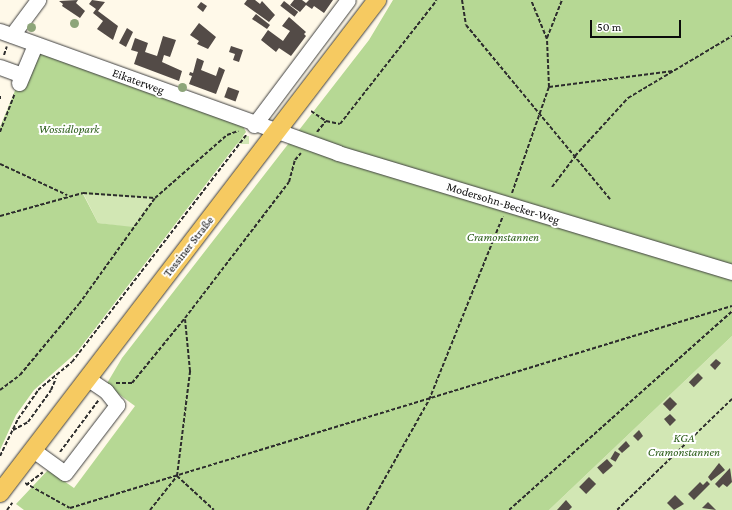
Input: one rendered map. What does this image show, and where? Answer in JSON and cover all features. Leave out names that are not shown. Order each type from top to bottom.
[{"type":"main road","name":"Tessiner Straße","points":[[7,497],[33,450],[376,0]]},
{"type":"street","points":[[6,33],[38,0]]},
{"type":"street","points":[[251,124],[348,0]]},
{"type":"street","name":"Eikaterweg","points":[[6,33],[35,45],[276,132]]},
{"type":"street","points":[[1,63],[21,79],[35,45]]},
{"type":"street","name":"Modersohn-Becker-Weg","points":[[276,132],[507,206],[732,272]]},
{"type":"street","points":[[33,450],[65,473],[98,430],[116,405],[106,391],[87,378]]},
{"type":"path","points":[[326,122],[340,124],[437,0]]},
{"type":"path","points":[[462,0],[466,25],[610,199]]},
{"type":"path","points":[[367,510],[429,400],[507,206],[541,114],[549,88],[547,39],[531,0]]},
{"type":"path","points":[[547,39],[562,0]]},
{"type":"path","points":[[1,63],[6,33]]},
{"type":"path","points":[[552,187],[575,156],[628,98],[732,36]]},
{"type":"path","points":[[549,88],[674,71]]},
{"type":"path","points":[[0,132],[21,79]]},
{"type":"path","points":[[0,390],[20,375],[79,304],[154,198],[227,135],[251,124]]},
{"type":"path","points":[[0,456],[13,430],[38,390],[72,362],[251,124]]},
{"type":"path","points":[[22,490],[26,484],[51,463],[106,391],[115,383],[132,383],[289,182],[295,160]]},
{"type":"path","points":[[0,164],[68,196]]},
{"type":"path","points":[[0,216],[68,196],[83,194],[154,198]]},
{"type":"path","points":[[26,484],[70,508],[429,400],[732,306]]},
{"type":"path","points":[[509,510],[732,311]]},
{"type":"path","points":[[150,510],[177,476],[190,371],[184,318]]},
{"type":"path","points":[[13,430],[28,422],[51,390],[56,376]]},
{"type":"path","points":[[617,510],[732,399]]},
{"type":"path","points":[[177,476],[214,510]]},
{"type":"path","points":[[7,497],[7,510]]},
{"type":"green space","name":"Cramonstannen","points":[[393,0],[732,0],[732,336],[549,510],[24,510],[16,504],[48,470],[74,488],[135,406],[106,385],[122,358],[369,40]]},
{"type":"green space","name":"Wossidlopark","points":[[33,47],[243,126],[246,132],[77,352],[34,390],[16,415],[0,450],[0,127]],"holes":[[[83,194],[154,198],[133,227],[98,223]]]},
{"type":"green space","points":[[0,136],[249,136],[249,144],[0,144]]},
{"type":"green space","points":[[83,193],[155,198],[133,228],[98,223]]},
{"type":"green space","name":"KGA Cramonstannen","points":[[732,336],[732,510],[549,510]]},
{"type":"building","points":[[78,0],[76,3],[85,11],[80,18],[62,6],[63,4],[59,1]]},
{"type":"building","points":[[92,0],[105,2],[98,11],[118,26],[113,40],[97,29],[103,21],[93,13],[96,9],[89,4]]},
{"type":"building","points":[[247,0],[255,0],[260,4],[262,1],[275,15],[269,22],[244,4]]},
{"type":"building","points":[[294,0],[302,0],[306,3],[309,0],[333,0],[324,13],[314,6],[312,9],[306,5],[300,12],[290,5]]},
{"type":"building","points":[[284,1],[298,12],[294,17],[280,6]]},
{"type":"building","points":[[201,2],[207,6],[203,12],[197,7]]},
{"type":"building","points":[[256,14],[270,25],[267,29],[252,19]]},
{"type":"building","points":[[289,17],[306,32],[304,34],[306,36],[291,56],[279,48],[276,52],[261,40],[268,30],[283,41],[290,31],[282,26]]},
{"type":"building","points":[[199,23],[216,37],[208,49],[197,44],[199,41],[190,35]]},
{"type":"building","points":[[127,28],[133,32],[126,47],[119,43]]},
{"type":"building","points":[[163,36],[176,40],[170,57],[164,55],[162,62],[182,71],[179,81],[134,64],[138,52],[131,50],[135,38],[148,43],[145,52],[157,56]]},
{"type":"building","points":[[231,46],[243,50],[239,62],[233,60],[235,54],[229,52]]},
{"type":"building","points":[[197,58],[204,61],[201,70],[216,76],[219,67],[225,70],[216,94],[189,84],[192,76],[189,75],[190,72],[193,73]]},
{"type":"building","points":[[228,87],[239,91],[236,101],[224,97]]},
{"type":"building","points":[[716,359],[721,363],[715,370],[710,365]]},
{"type":"building","points":[[698,373],[703,378],[694,387],[689,382]]},
{"type":"building","points":[[670,397],[677,404],[670,411],[663,404]]},
{"type":"building","points":[[670,414],[676,420],[670,426],[664,419]]},
{"type":"building","points":[[639,430],[643,436],[638,441],[633,436]]},
{"type":"building","points":[[626,441],[630,446],[622,453],[618,449]]},
{"type":"building","points":[[615,451],[620,454],[616,462],[610,459]]},
{"type":"building","points":[[607,459],[613,466],[603,474],[597,468]]},
{"type":"building","points":[[719,463],[725,470],[711,481],[708,477]]},
{"type":"building","points":[[730,468],[732,482],[727,487],[723,484],[719,488],[715,484]]},
{"type":"building","points":[[589,477],[596,484],[586,494],[579,487]]},
{"type":"building","points":[[707,481],[710,484],[694,500],[688,494],[700,482],[703,485]]},
{"type":"building","points":[[675,495],[684,504],[674,510],[667,503]]},
{"type":"building","points":[[566,500],[572,507],[569,510],[557,510]]},
{"type":"building","points":[[708,502],[716,510],[702,508]]}]
